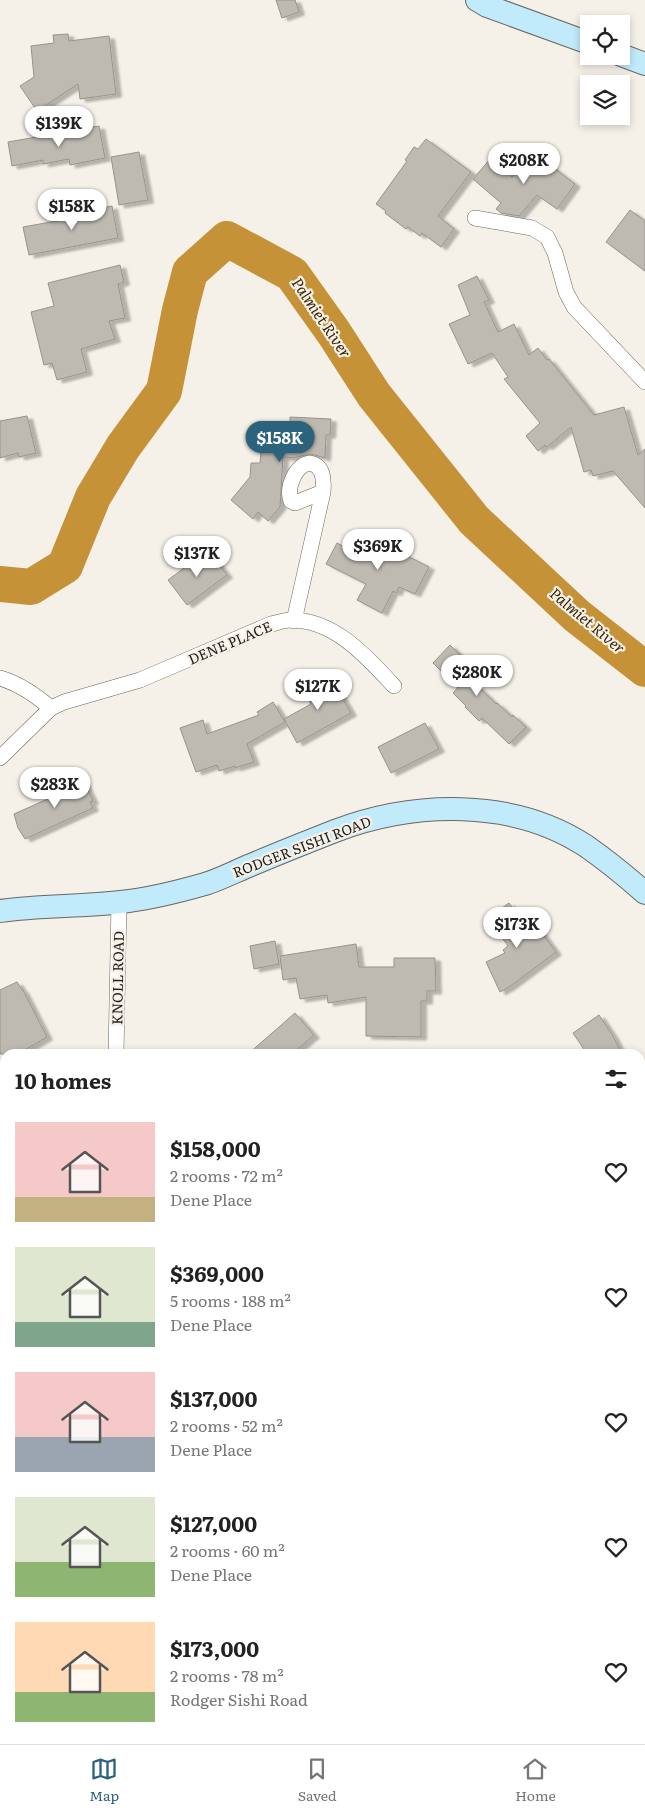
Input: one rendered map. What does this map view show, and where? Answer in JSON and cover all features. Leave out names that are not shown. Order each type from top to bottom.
[{"type":"main road","points":[[476,0],[580,40]]},
{"type":"main road","points":[[630,58],[645,64]]},
{"type":"main road","name":"RODGER SISHI ROAD","points":[[0,911],[119,902],[156,897],[208,883],[280,852],[356,823],[425,810],[498,812],[526,819],[585,846],[645,893]]},
{"type":"street","points":[[475,218],[532,228],[547,237],[555,253],[566,292],[574,307],[645,382]]},
{"type":"street","points":[[294,621],[323,492]]},
{"type":"street","name":"DENE PLACE","points":[[51,708],[72,699],[140,680],[271,624],[294,621],[308,622],[326,628],[350,643],[369,659],[394,686]]},
{"type":"street","points":[[0,678],[37,696],[51,708],[0,758]]},
{"type":"street","name":"KNOLL ROAD","points":[[116,1049],[119,902]]},
{"type":"building","points":[[276,0],[295,0],[299,12],[282,18]]},
{"type":"building","points":[[68,34],[69,41],[109,36],[116,94],[80,99],[78,84],[37,111],[20,86],[34,77],[31,46],[54,43],[53,35]]},
{"type":"building","points":[[99,126],[105,158],[70,165],[69,159],[43,164],[43,160],[12,166],[8,142]]},
{"type":"building","points":[[426,139],[471,172],[438,216],[454,229],[441,247],[422,233],[420,236],[408,227],[406,229],[376,204],[407,161],[405,160],[414,147],[418,149]]},
{"type":"building","points":[[139,152],[148,200],[119,205],[111,157]]},
{"type":"building","points":[[534,153],[575,184],[557,209],[537,195],[519,216],[501,213],[496,209],[501,203],[473,179],[491,158],[512,177],[518,171],[520,172]]},
{"type":"building","points":[[112,206],[118,238],[29,255],[23,227],[79,217],[78,212]]},
{"type":"building","points":[[630,210],[645,221],[645,271],[606,242]]},
{"type":"building","points":[[120,265],[124,282],[118,284],[125,318],[109,321],[115,339],[81,349],[87,372],[57,380],[52,363],[44,365],[31,312],[54,306],[48,283]]},
{"type":"building","points":[[477,276],[489,300],[484,302],[498,332],[514,324],[529,355],[538,348],[594,415],[624,407],[638,455],[645,449],[645,508],[613,471],[593,476],[591,470],[584,472],[571,427],[547,447],[545,445],[538,451],[526,436],[540,423],[504,379],[508,377],[492,353],[468,364],[449,324],[470,315],[458,285]]},
{"type":"building","points":[[27,416],[36,453],[19,457],[18,453],[0,458],[0,421]]},
{"type":"building","points":[[290,417],[331,419],[330,435],[326,435],[325,458],[311,454],[297,458],[283,457],[280,507],[268,521],[258,512],[253,519],[231,500],[250,477],[251,463],[260,463],[263,429],[290,431]]},
{"type":"building","points":[[360,539],[377,547],[380,542],[429,567],[415,594],[399,587],[396,593],[393,591],[382,613],[357,600],[366,584],[326,564],[337,543],[354,552]]},
{"type":"building","points":[[208,550],[227,575],[187,605],[168,580]]},
{"type":"building","points":[[450,645],[461,656],[458,659],[472,673],[468,677],[496,704],[512,717],[513,715],[526,727],[509,744],[482,718],[479,721],[465,707],[453,693],[458,688],[433,663]]},
{"type":"building","points":[[331,678],[351,713],[297,743],[284,719],[311,704],[305,693]]},
{"type":"building","points":[[273,702],[285,722],[247,744],[254,762],[219,771],[217,765],[196,772],[180,728],[203,720],[207,734],[259,715],[257,712]]},
{"type":"building","points":[[425,723],[439,749],[391,773],[378,747]]},
{"type":"building","points":[[82,778],[93,801],[90,802],[93,808],[25,839],[18,828],[14,814],[59,794],[57,790],[67,783]]},
{"type":"building","points":[[509,903],[532,934],[539,929],[556,952],[500,992],[486,962],[505,953],[503,950],[508,946],[488,918]]},
{"type":"building","points":[[275,941],[279,964],[254,969],[250,946]]},
{"type":"building","points":[[356,944],[359,967],[394,967],[394,958],[435,958],[436,991],[427,991],[427,1001],[421,1001],[421,1037],[366,1036],[366,997],[328,1003],[327,995],[300,999],[296,978],[283,980],[280,956]]},
{"type":"building","points":[[17,982],[47,1037],[27,1049],[0,1049],[0,990]]},
{"type":"building","points":[[295,1013],[314,1035],[298,1049],[254,1049]]},
{"type":"building","points":[[599,1015],[620,1049],[584,1049],[573,1033]]},
{"type":"waterway","name":"Palmiet River","points":[[0,584],[31,587],[65,566],[93,497],[123,447],[164,391],[180,310],[190,272],[227,239],[292,274],[334,333],[374,395],[474,520],[577,616],[645,669]]}]
